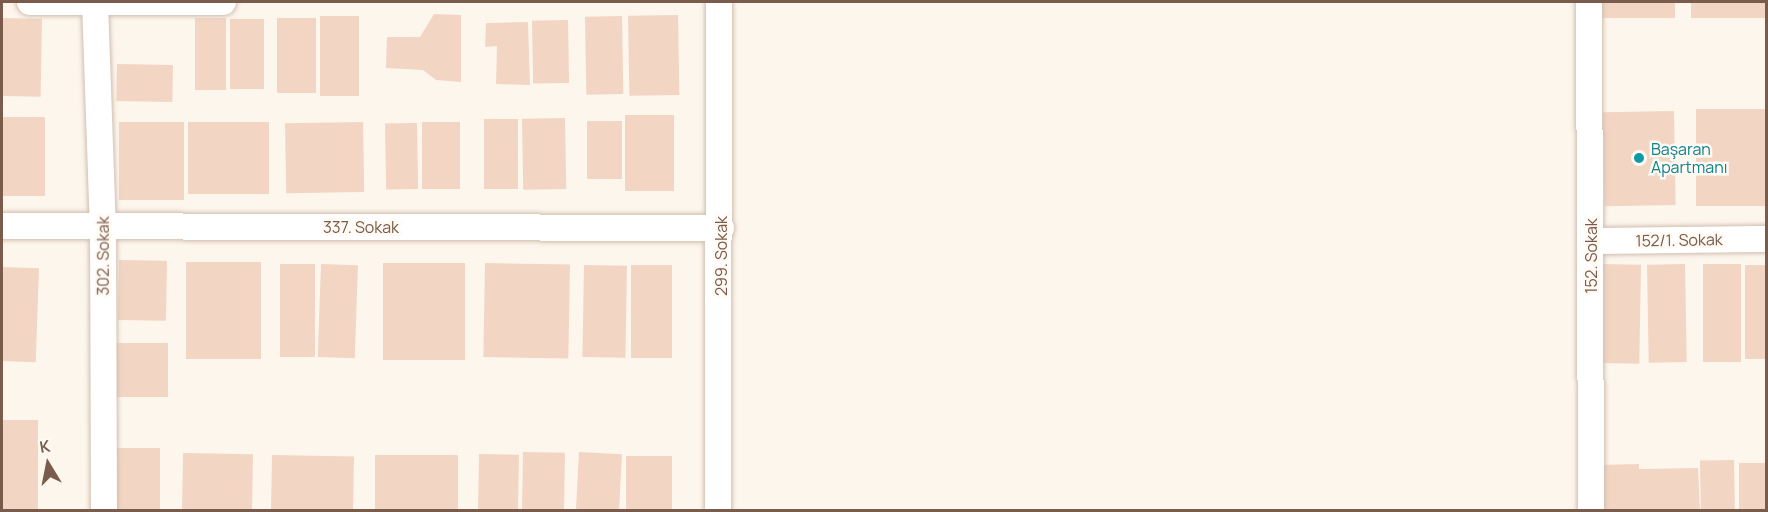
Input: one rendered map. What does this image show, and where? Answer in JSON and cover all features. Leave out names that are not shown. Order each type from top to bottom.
[{"type":"street","points":[[30,2],[223,2]]},
{"type":"street","name":"302. Sokak","points":[[95,2],[103,226],[104,510]]},
{"type":"street","name":"299. Sokak","points":[[718,510],[722,228],[719,2]]},
{"type":"street","name":"152. Sokak","points":[[1589,2],[1591,510]]},
{"type":"street","name":"337. Sokak","points":[[2,226],[722,228]]},
{"type":"street","name":"152/1. Sokak","points":[[1591,241],[1767,239]]},
{"type":"building","points":[[1597,2],[1675,2],[1675,18],[1597,18]]},
{"type":"building","points":[[1691,2],[1766,2],[1766,18],[1691,18]]},
{"type":"building","points":[[434,14],[461,15],[461,82],[436,80],[423,70],[386,68],[387,37],[420,37]]},
{"type":"building","points":[[678,15],[679,95],[629,96],[628,16]]},
{"type":"building","points":[[320,16],[359,16],[359,96],[320,96]]},
{"type":"building","points":[[622,16],[623,94],[586,95],[585,17]]},
{"type":"building","points":[[2,18],[42,19],[41,97],[2,96]]},
{"type":"building","points":[[195,18],[226,18],[226,90],[195,90]]},
{"type":"building","points":[[277,18],[316,18],[316,93],[277,93]]},
{"type":"building","points":[[230,19],[264,19],[264,89],[230,89]]},
{"type":"building","points":[[568,20],[569,83],[533,84],[532,21]]},
{"type":"building","points":[[528,22],[530,85],[496,84],[497,46],[485,47],[486,23]]},
{"type":"building","points":[[117,64],[173,65],[172,102],[116,101]]},
{"type":"building","points":[[1696,109],[1766,109],[1766,206],[1696,206]]},
{"type":"building","name":"Başaran Apartmanı","points":[[1674,111],[1676,205],[1605,206],[1603,112]]},
{"type":"building","points":[[625,115],[674,115],[674,191],[625,191]]},
{"type":"building","points":[[2,117],[45,117],[45,196],[2,196]]},
{"type":"building","points":[[565,118],[566,189],[523,190],[522,119]]},
{"type":"building","points":[[484,119],[518,119],[518,189],[484,189]]},
{"type":"building","points":[[587,121],[622,121],[622,179],[587,179]]},
{"type":"building","points":[[119,122],[184,122],[184,200],[119,200]]},
{"type":"building","points":[[188,122],[269,122],[269,194],[188,194]]},
{"type":"building","points":[[363,122],[364,192],[286,193],[285,123]]},
{"type":"building","points":[[422,122],[460,122],[460,189],[422,189]]},
{"type":"building","points":[[417,123],[418,189],[386,190],[385,124]]},
{"type":"building","points":[[119,260],[167,261],[166,321],[118,320]]},
{"type":"building","points":[[186,262],[261,262],[261,359],[186,359]]},
{"type":"building","points":[[383,263],[465,263],[465,360],[383,360]]},
{"type":"building","points":[[485,263],[570,264],[568,358],[483,357]]},
{"type":"building","points":[[280,264],[315,264],[315,357],[280,357]]},
{"type":"building","points":[[321,264],[358,265],[355,358],[318,357]]},
{"type":"building","points":[[1600,264],[1641,265],[1639,364],[1598,363]]},
{"type":"building","points":[[1685,264],[1687,362],[1649,363],[1647,265]]},
{"type":"building","points":[[1703,264],[1741,264],[1741,362],[1703,362]]},
{"type":"building","points":[[584,265],[627,266],[625,358],[582,357]]},
{"type":"building","points":[[631,265],[672,265],[672,358],[631,358]]},
{"type":"building","points":[[1745,265],[1766,265],[1766,359],[1745,359]]},
{"type":"building","points":[[2,267],[39,268],[36,362],[2,361]]},
{"type":"building","points":[[114,343],[168,343],[168,397],[114,397]]},
{"type":"building","points":[[2,420],[38,420],[38,510],[2,510]]},
{"type":"building","points":[[112,448],[160,448],[160,510],[112,510]]},
{"type":"building","points":[[523,452],[565,453],[564,510],[522,510]]},
{"type":"building","points":[[579,452],[622,454],[619,510],[576,510]]},
{"type":"building","points":[[183,453],[253,454],[252,510],[182,510]]},
{"type":"building","points":[[479,454],[519,455],[518,510],[478,510]]},
{"type":"building","points":[[272,455],[354,456],[353,510],[271,510]]},
{"type":"building","points":[[375,455],[458,455],[458,510],[375,510]]},
{"type":"building","points":[[626,456],[672,456],[672,510],[626,510]]},
{"type":"building","points":[[1734,460],[1735,510],[1701,510],[1700,461]]},
{"type":"building","points":[[1739,463],[1766,463],[1766,510],[1739,510]]},
{"type":"building","points":[[1639,464],[1639,469],[1698,468],[1700,510],[1599,510],[1597,465]]},
{"type":"place","name":"Başaran Apartmanı","points":[[1639,158]]}]
